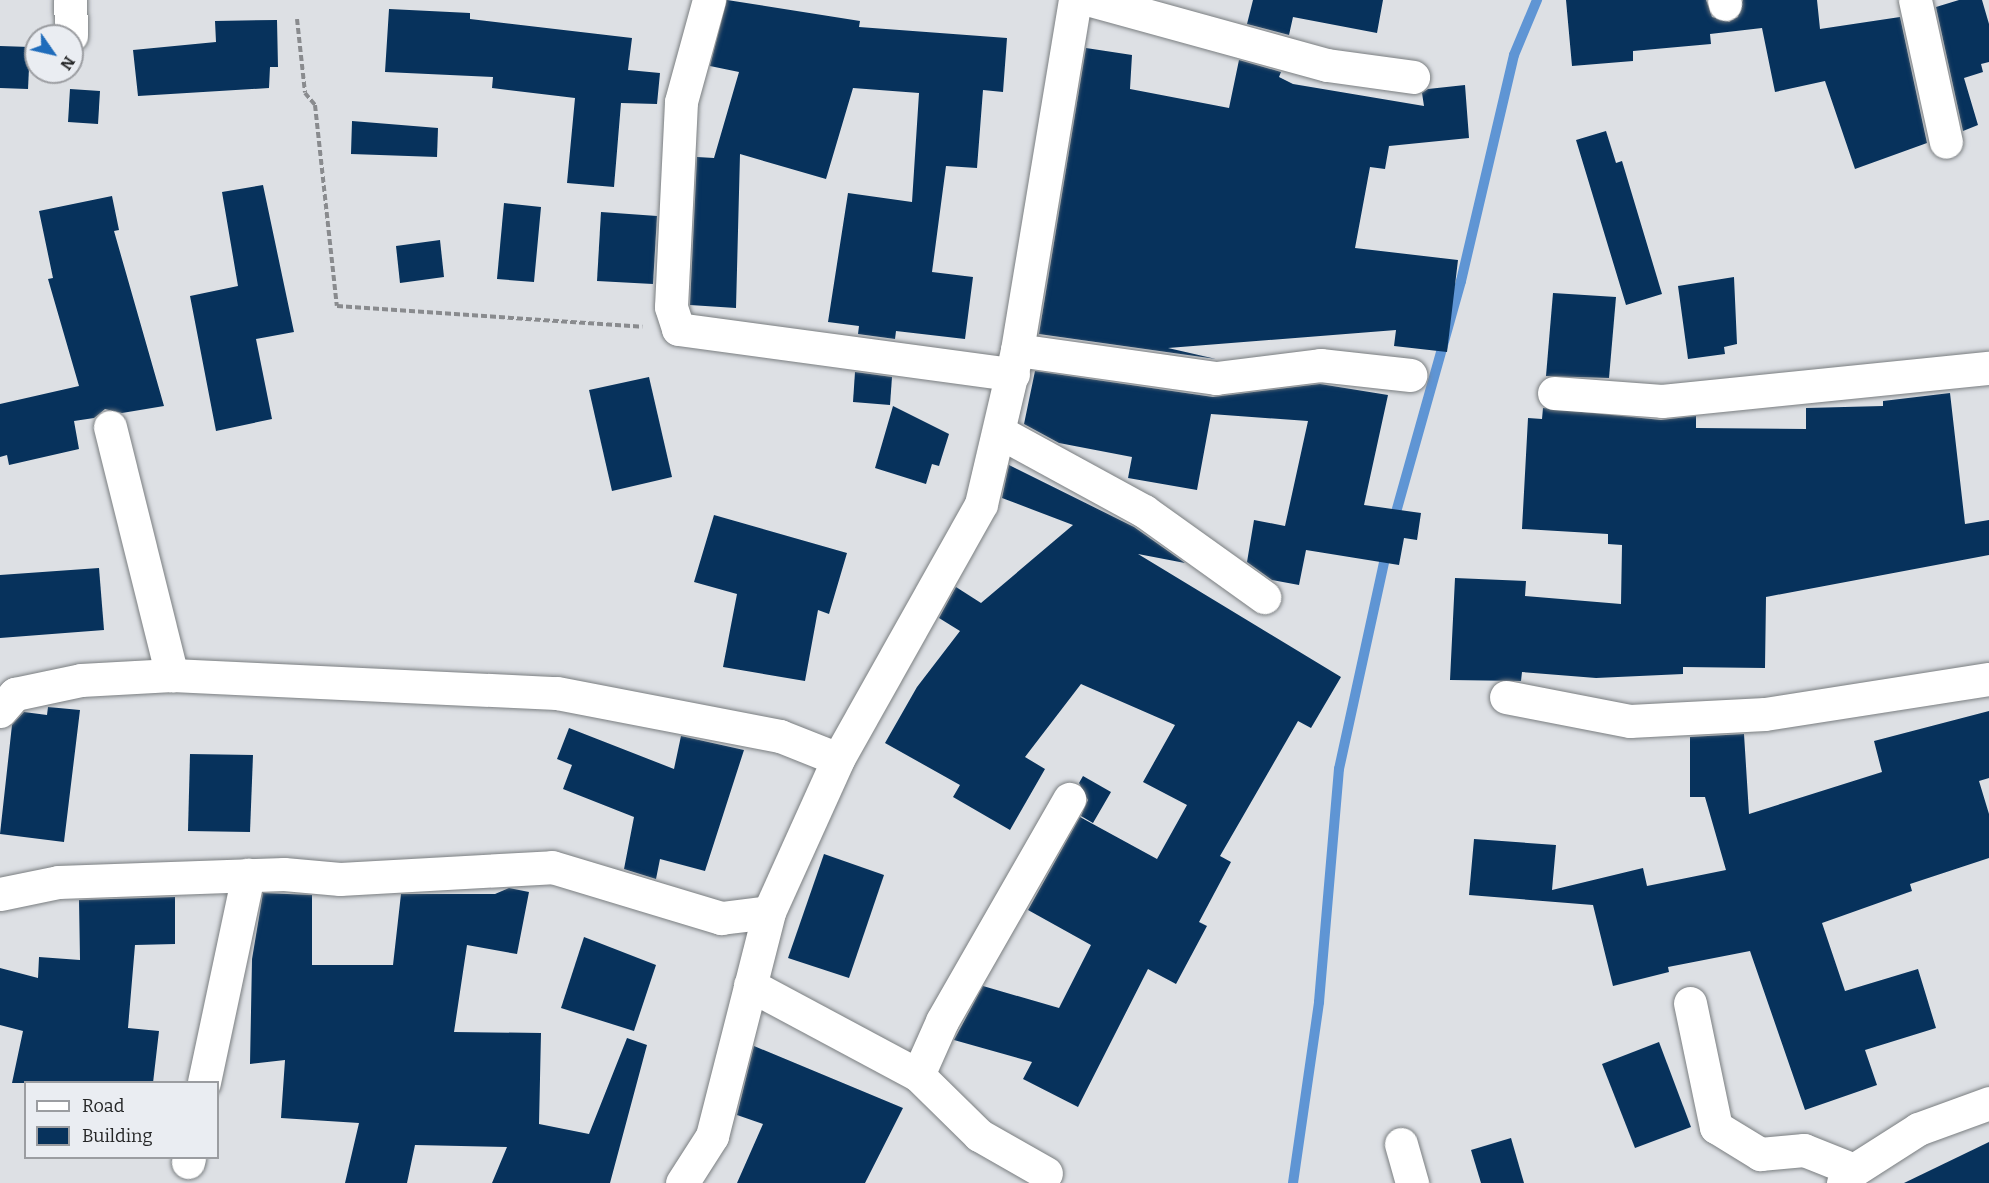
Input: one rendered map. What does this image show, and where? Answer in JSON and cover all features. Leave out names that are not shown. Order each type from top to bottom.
[{"type":"street","points":[[70,0],[71,24]]},
{"type":"street","points":[[709,0],[681,102],[671,307],[678,329],[1015,362],[1216,378],[1320,365],[1410,375]]},
{"type":"street","points":[[682,1183],[712,1136],[769,912],[838,759],[981,504],[1001,434],[1015,362],[1075,0]]},
{"type":"street","points":[[1091,0],[1327,65],[1413,77]]},
{"type":"street","points":[[1915,0],[1946,142]]},
{"type":"street","points":[[1554,393],[1662,401],[1989,368]]},
{"type":"street","points":[[110,427],[172,675]]},
{"type":"street","points":[[1001,434],[1144,511],[1264,597]]},
{"type":"street","points":[[0,711],[15,694],[81,680],[172,675],[557,693],[780,736],[838,759]]},
{"type":"street","points":[[1506,697],[1630,721],[1765,714],[1989,679]]},
{"type":"street","points":[[918,1075],[942,1021],[1069,799]]},
{"type":"street","points":[[0,894],[58,882],[248,875],[340,879],[552,867],[721,918],[769,912]]},
{"type":"street","points":[[204,1081],[248,875]]},
{"type":"street","points":[[750,985],[918,1075],[979,1135],[1046,1173]]},
{"type":"street","points":[[1690,1003],[1716,1127],[1760,1154],[1804,1150],[1848,1176],[1918,1129],[1989,1103]]},
{"type":"street","points":[[1401,1144],[1412,1183]]},
{"type":"path","points":[[297,20],[305,93],[315,105],[337,306],[678,329]]},
{"type":"building","points":[[727,0],[860,21],[859,27],[1007,38],[1003,92],[983,90],[977,168],[946,166],[932,272],[973,277],[965,339],[896,331],[895,339],[858,334],[859,326],[828,322],[848,193],[912,202],[919,93],[853,88],[826,179],[740,154],[736,308],[690,305],[697,157],[714,158],[739,72],[710,66]]},
{"type":"building","points":[[1253,0],[1383,0],[1377,33],[1293,17],[1289,35],[1247,24]]},
{"type":"building","points":[[1566,0],[1706,0],[1712,17],[1729,22],[1738,17],[1743,0],[1817,0],[1820,29],[1900,17],[1927,143],[1855,169],[1825,81],[1775,92],[1762,28],[1710,34],[1711,44],[1633,51],[1633,61],[1572,66]]},
{"type":"building","points":[[1959,0],[1982,0],[1989,24],[1989,62],[1981,64],[1983,72],[1964,78],[1978,125],[1963,131],[1936,7]]},
{"type":"building","points":[[389,9],[470,13],[470,19],[632,38],[628,70],[660,73],[657,104],[621,103],[614,187],[567,183],[575,98],[492,88],[493,77],[385,72]]},
{"type":"building","points":[[277,20],[278,67],[270,67],[269,88],[138,96],[133,50],[216,42],[215,21]]},
{"type":"building","points":[[0,46],[24,47],[24,84],[28,84],[28,89],[0,88]]},
{"type":"building","points":[[1086,48],[1132,55],[1130,89],[1229,108],[1239,60],[1281,72],[1279,77],[1293,84],[1424,106],[1422,93],[1428,89],[1465,85],[1469,138],[1389,146],[1385,169],[1370,167],[1355,248],[1458,260],[1447,352],[1394,346],[1396,330],[1168,348],[1216,359],[1039,334]]},
{"type":"building","points":[[70,89],[100,91],[98,124],[68,122]]},
{"type":"building","points":[[352,121],[438,128],[437,157],[351,154]]},
{"type":"building","points":[[1606,131],[1616,163],[1622,161],[1662,294],[1626,305],[1576,140]]},
{"type":"building","points":[[263,185],[294,332],[256,339],[272,419],[216,431],[190,296],[238,286],[222,192]]},
{"type":"building","points":[[112,196],[119,230],[114,231],[164,406],[122,413],[105,409],[94,418],[74,421],[79,449],[9,465],[7,455],[0,457],[0,404],[79,386],[48,279],[53,278],[39,211]]},
{"type":"building","points":[[504,203],[541,207],[534,282],[497,279]]},
{"type":"building","points":[[601,212],[657,216],[653,284],[597,281]]},
{"type":"building","points":[[440,240],[444,277],[400,283],[396,246]]},
{"type":"building","points":[[1734,277],[1737,344],[1724,347],[1725,354],[1688,359],[1678,286]]},
{"type":"building","points":[[1553,293],[1616,297],[1609,378],[1546,376]]},
{"type":"building","points":[[1035,371],[1213,397],[1320,384],[1388,395],[1364,505],[1421,513],[1417,540],[1404,538],[1399,565],[1306,550],[1299,585],[1272,580],[1247,562],[1254,520],[1285,526],[1308,421],[1211,414],[1197,490],[1128,478],[1132,457],[1059,443],[1024,424]]},
{"type":"building","points":[[855,372],[892,377],[890,405],[853,402]]},
{"type":"building","points":[[649,377],[672,477],[612,491],[589,390]]},
{"type":"building","points":[[1950,393],[1965,524],[1989,520],[1989,555],[1766,597],[1765,668],[1683,667],[1683,674],[1596,678],[1522,672],[1521,681],[1450,680],[1455,578],[1526,581],[1525,596],[1621,604],[1622,545],[1608,544],[1608,534],[1522,529],[1528,418],[1542,419],[1543,408],[1661,420],[1696,416],[1696,428],[1806,429],[1806,408],[1883,406],[1883,401]]},
{"type":"building","points":[[893,406],[949,434],[939,466],[932,464],[926,484],[875,468]]},
{"type":"building","points":[[1009,465],[1134,527],[1185,563],[1138,554],[1341,677],[1311,728],[1298,721],[1220,856],[1231,862],[1199,922],[1207,926],[1176,984],[1148,969],[1078,1107],[1023,1079],[1032,1062],[954,1040],[983,986],[1059,1008],[1091,945],[1028,910],[1080,817],[1157,859],[1187,805],[1143,782],[1175,725],[1081,684],[1025,757],[1045,769],[1010,830],[953,797],[960,785],[885,743],[917,687],[960,631],[939,618],[956,587],[981,603],[1073,525],[1002,498]]},
{"type":"building","points":[[714,515],[847,553],[829,614],[818,610],[805,681],[723,667],[737,594],[694,582]]},
{"type":"building","points":[[99,568],[104,630],[0,638],[0,575]]},
{"type":"building","points":[[48,707],[80,710],[64,842],[0,834],[12,725],[24,712],[47,715]]},
{"type":"building","points":[[1989,711],[1989,778],[1979,781],[1989,814],[1989,858],[1910,884],[1912,891],[1822,923],[1845,991],[1918,969],[1936,1028],[1865,1050],[1877,1085],[1805,1110],[1750,951],[1668,967],[1669,972],[1613,986],[1593,905],[1469,895],[1474,839],[1556,845],[1552,890],[1643,868],[1647,886],[1726,870],[1705,797],[1690,797],[1690,737],[1744,734],[1749,814],[1882,772],[1874,741]]},
{"type":"building","points":[[569,728],[674,769],[681,736],[744,750],[705,871],[660,859],[656,879],[624,869],[634,817],[563,789],[572,765],[557,759]]},
{"type":"building","points":[[190,754],[253,755],[250,832],[188,831]]},
{"type":"building","points":[[1083,776],[1111,792],[1093,823],[1081,816],[1088,800],[1079,783]]},
{"type":"building","points":[[824,854],[884,875],[849,978],[788,958]]},
{"type":"building","points":[[509,888],[529,892],[517,954],[467,945],[454,1032],[541,1033],[539,1124],[589,1134],[627,1038],[647,1045],[610,1183],[492,1183],[507,1147],[415,1145],[407,1183],[345,1183],[359,1123],[281,1118],[285,1060],[250,1064],[252,959],[263,893],[312,895],[312,965],[393,965],[401,894],[495,894]]},
{"type":"building","points":[[175,897],[175,944],[135,945],[128,1028],[159,1031],[153,1081],[24,1081],[24,1083],[12,1083],[23,1031],[0,1025],[0,968],[38,978],[39,957],[80,960],[79,900]]},
{"type":"building","points":[[584,937],[656,965],[634,1031],[561,1008]]},
{"type":"building","points":[[1659,1042],[1691,1127],[1635,1148],[1602,1064]]},
{"type":"building","points":[[754,1046],[903,1108],[865,1183],[737,1183],[763,1124],[737,1115]]},
{"type":"building","points":[[1511,1138],[1524,1183],[1481,1183],[1471,1150]]},
{"type":"building","points":[[1989,1142],[1989,1183],[1904,1183]]},
{"type":"waterway","points":[[1393,523],[1461,281],[1514,55],[1537,0]]},
{"type":"waterway","points":[[1293,1183],[1319,1002],[1339,769],[1387,549]]}]
